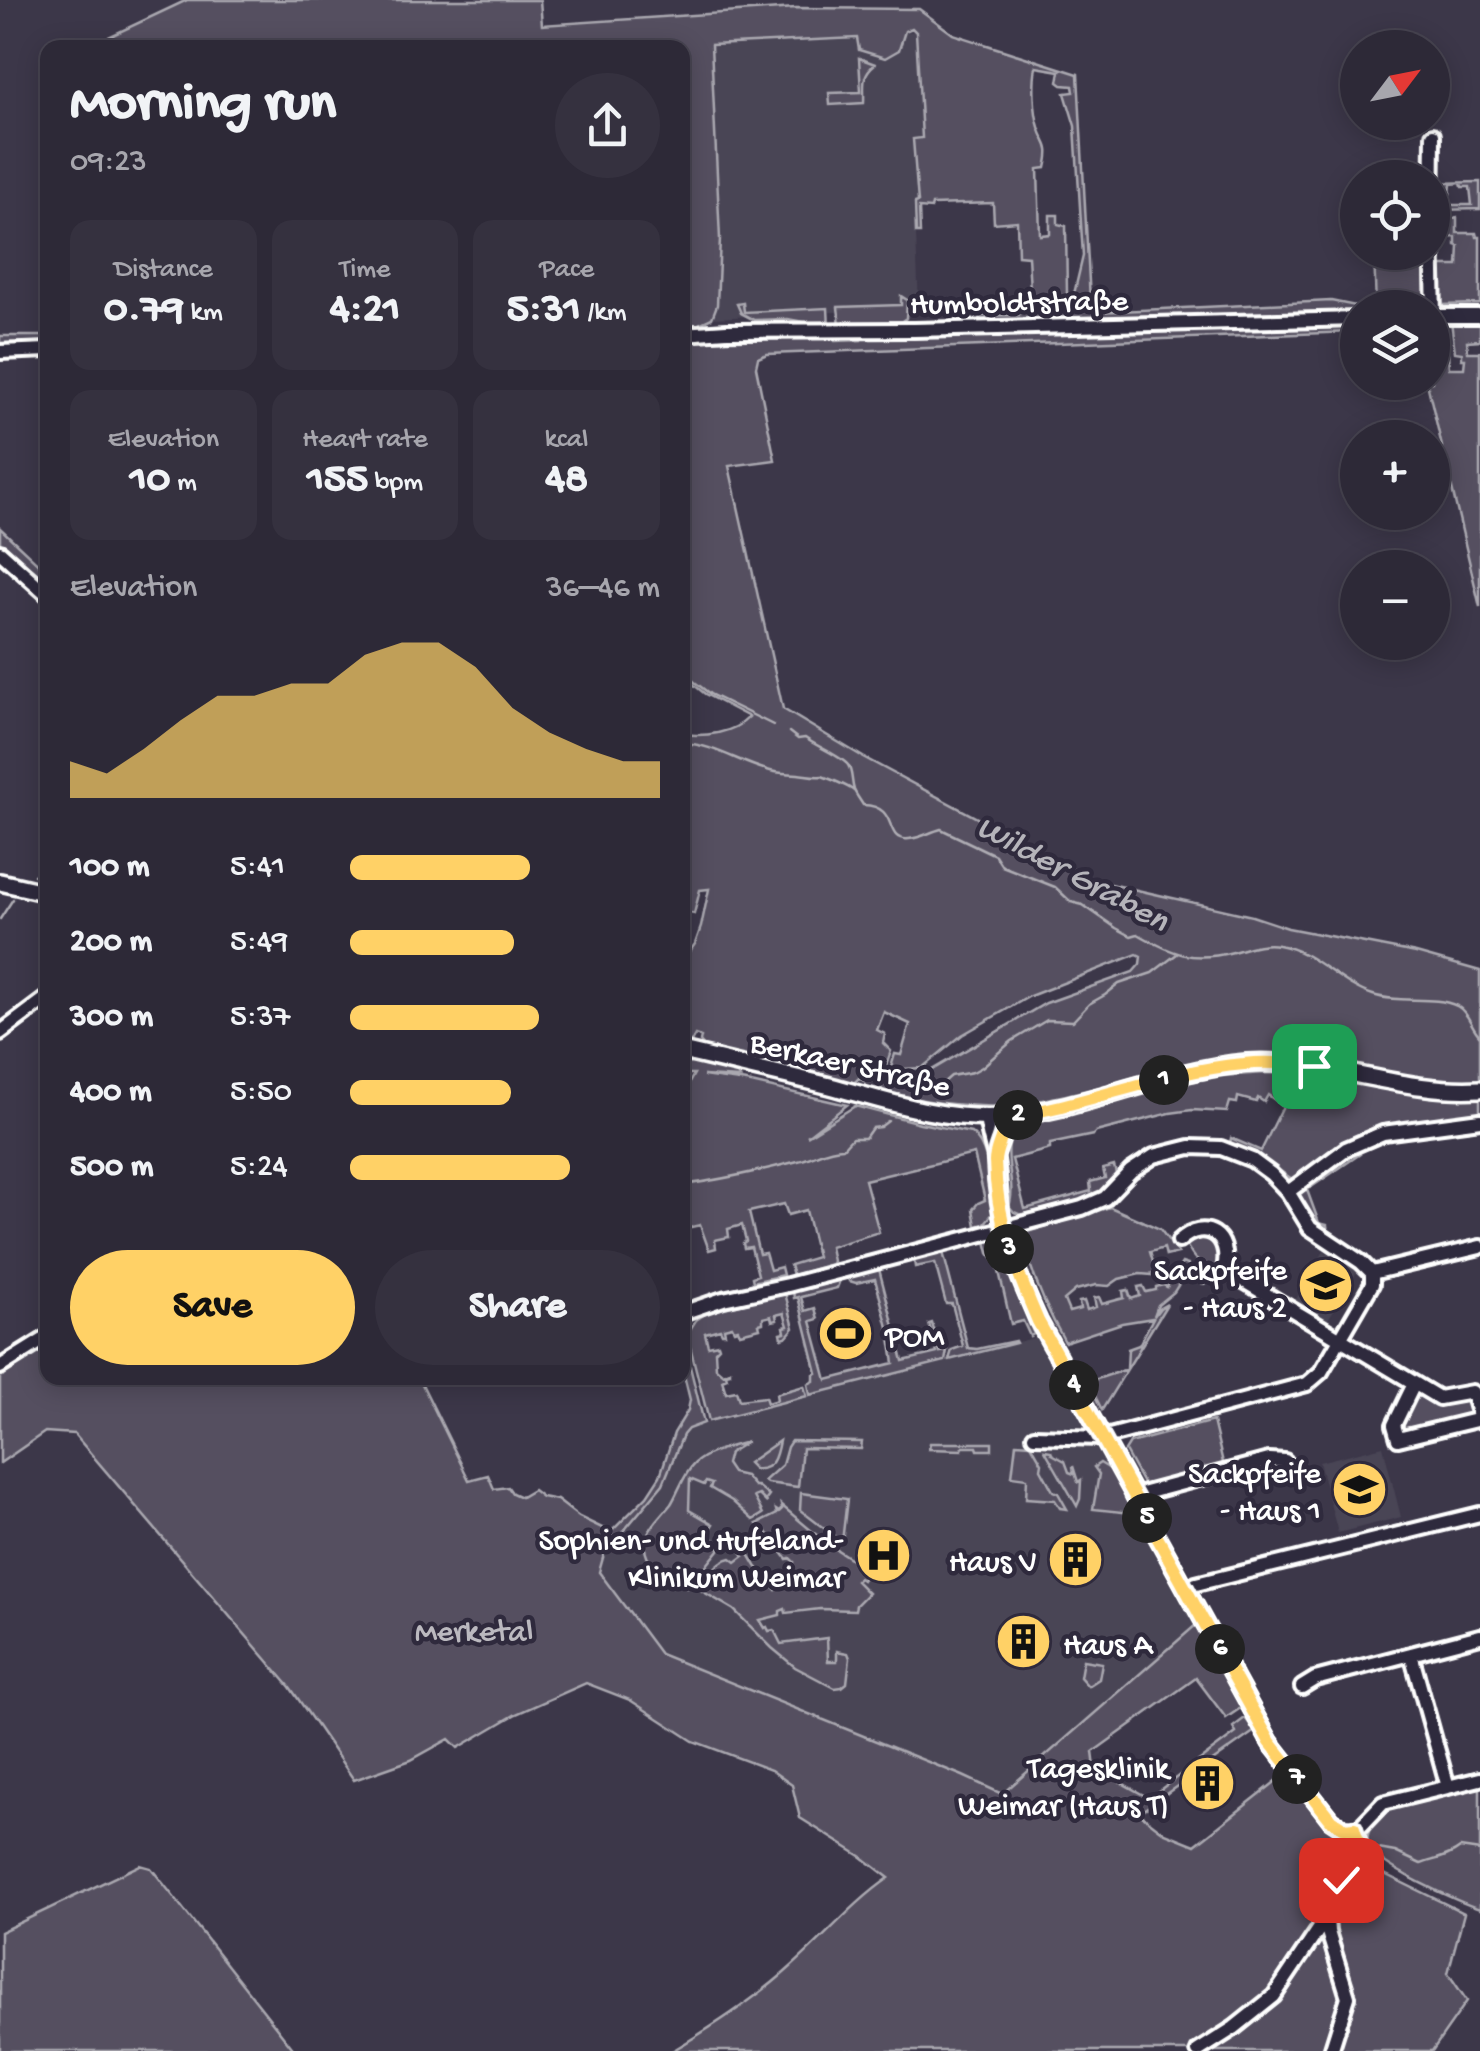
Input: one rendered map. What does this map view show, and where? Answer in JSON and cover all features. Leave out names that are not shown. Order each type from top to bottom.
[{"type":"main road","points":[[0,882],[40,892]]},
{"type":"main road","name":"Berkaer Straße","points":[[690,1053],[963,1117],[994,1118],[1072,1104],[1244,1064],[1301,1065],[1444,1088],[1480,1089]]},
{"type":"street","points":[[1450,316],[1480,316]]},
{"type":"street","name":"Humboldtstraße","points":[[690,334],[1340,319]]},
{"type":"street","points":[[0,352],[40,350]]},
{"type":"street","points":[[0,552],[40,589]]},
{"type":"street","points":[[0,1032],[40,1003]]},
{"type":"street","points":[[994,1118],[990,1142],[1004,1227],[1038,1321],[1280,1756],[1331,1820],[1345,1829],[1360,1826],[1383,1804],[1480,1779]]},
{"type":"street","points":[[1288,1192],[1346,1149],[1383,1133],[1480,1120]]},
{"type":"street","points":[[690,1310],[723,1298],[788,1285],[1097,1202],[1139,1165],[1190,1147],[1221,1148],[1252,1160],[1288,1192],[1310,1228],[1372,1273],[1372,1284],[1321,1372],[1307,1384],[1102,1438],[1034,1436]]},
{"type":"street","points":[[1178,1241],[1197,1230],[1216,1234],[1225,1248],[1224,1270],[1439,1398],[1472,1392],[1480,1420],[1398,1440],[1394,1425],[1414,1384]]},
{"type":"street","points":[[1372,1273],[1480,1247]]},
{"type":"street","points":[[0,1367],[40,1342]]},
{"type":"street","points":[[1134,1496],[1269,1460],[1285,1461]]},
{"type":"street","points":[[1187,1590],[1196,1584],[1480,1514]]},
{"type":"street","points":[[1302,1688],[1315,1679],[1480,1636]]},
{"type":"street","points":[[1411,1654],[1448,1787]]},
{"type":"street","points":[[1198,2051],[1274,1996],[1320,1930],[1341,1880],[1364,1859],[1354,1828]]},
{"type":"street","points":[[1328,1911],[1328,1932],[1348,1997],[1331,2051]]},
{"type":"shaded area","points":[[916,31],[925,206],[915,209],[919,308],[712,318],[720,231],[710,45],[858,38]]},
{"type":"shaded area","name":"Sackpfeife - Haus 2","points":[[1324,1251],[1358,1270],[1327,1321],[1295,1301]]},
{"type":"shaded area","name":"Sophien- und Hufeland- Klinikum Weimar","points":[[1037,1337],[1108,1457],[1197,1624],[1002,1794],[660,1654],[599,1573],[608,1540],[617,1540],[663,1484],[688,1429]]},
{"type":"shaded area","name":"Sackpfeife - Haus 1","points":[[1383,1446],[1401,1517],[1338,1533],[1319,1462]]},
{"type":"green space","points":[[187,0],[540,0],[542,25],[796,8],[919,9],[953,34],[1078,74],[1092,308],[1098,312],[1340,303],[1340,313],[981,320],[979,316],[1019,315],[1017,291],[1030,290],[1028,256],[1018,255],[1017,221],[994,223],[993,203],[919,208],[920,233],[916,233],[913,139],[922,138],[916,32],[912,28],[905,31],[899,50],[885,58],[859,50],[857,38],[711,45],[720,239],[717,305],[712,318],[690,325],[690,40],[102,40]],"holes":[[[1036,67],[1060,71],[1058,82],[1073,86],[1074,92],[1065,93],[1075,126],[1083,256],[1074,294],[1067,294],[1066,226],[1058,224],[1058,215],[1050,215],[1050,234],[1040,235],[1038,169],[1046,168],[1048,154],[1036,113]]]},
{"type":"green space","points":[[859,58],[875,64],[865,77],[864,103],[830,105],[829,93],[861,92]]},
{"type":"green space","points":[[1480,182],[1480,209],[1450,210],[1450,205],[1472,205],[1470,187],[1451,184],[1450,194],[1450,183]]},
{"type":"green space","points":[[1450,218],[1457,218],[1457,233],[1476,233],[1480,237],[1480,304],[1450,305],[1450,290],[1440,290],[1439,270],[1458,266],[1456,237],[1450,237]]},
{"type":"green space","points":[[1375,270],[1426,270],[1427,290],[1375,290]]},
{"type":"green space","points":[[901,296],[907,300],[906,318],[899,323],[840,325],[838,307],[901,305]]},
{"type":"green space","points":[[743,303],[744,312],[828,308],[829,327],[788,319],[754,320],[741,313],[737,304]]},
{"type":"green space","points":[[1480,320],[1480,340],[1467,341],[1468,352],[1480,352],[1480,607],[1450,480],[1450,420],[1436,420],[1431,400],[1450,400],[1450,368],[1464,368],[1462,353],[1455,352],[1451,321]]},
{"type":"green space","points":[[1340,324],[1340,332],[767,354],[758,358],[756,367],[775,460],[729,466],[783,709],[863,757],[1093,880],[1480,971],[1480,1081],[1428,1080],[1326,1060],[1275,1055],[1227,1060],[1009,1105],[944,1103],[882,1090],[884,1081],[925,1074],[1046,1003],[1133,972],[1140,964],[1141,956],[1137,954],[1030,996],[962,1035],[922,1068],[889,1074],[895,1054],[901,1055],[910,1024],[884,1012],[877,1030],[885,1034],[883,1043],[891,1051],[883,1075],[871,1081],[859,1078],[850,1083],[763,1062],[759,1054],[750,1058],[705,1048],[701,1037],[695,1035],[690,1044],[690,951],[701,927],[709,889],[700,890],[694,914],[690,913],[690,734],[718,733],[749,717],[690,682],[690,341],[861,340]]},
{"type":"green space","points":[[0,336],[40,336],[40,345],[0,346]]},
{"type":"green space","points":[[0,528],[40,565],[40,581],[0,544]]},
{"type":"green space","points":[[690,1063],[737,1073],[740,1078],[703,1076],[847,1105],[807,1136],[855,1106],[971,1133],[986,1158],[994,1212],[984,1224],[976,1226],[973,1209],[985,1200],[974,1154],[865,1180],[879,1232],[830,1247],[832,1264],[793,1275],[790,1265],[817,1257],[806,1210],[788,1215],[784,1204],[749,1212],[759,1254],[765,1253],[770,1270],[781,1267],[783,1275],[753,1282],[752,1277],[758,1275],[751,1247],[744,1248],[742,1225],[728,1229],[729,1237],[715,1240],[716,1248],[709,1250],[700,1225],[690,1227],[690,1081],[694,1074],[690,1074]]},
{"type":"green space","points":[[1265,1073],[1480,1094],[1480,1117],[1375,1131],[1298,1179],[1292,1179],[1259,1156],[1230,1143],[1231,1138],[1261,1151],[1283,1106],[1268,1095],[1264,1102],[1238,1097],[1237,1103],[1230,1102],[1227,1112],[1170,1113],[1050,1144],[1050,1149],[1012,1159],[1025,1209],[1091,1191],[1090,1182],[1105,1178],[1103,1169],[1114,1166],[1116,1174],[1090,1198],[1021,1215],[1009,1206],[1009,1145],[1018,1128],[1173,1085]]},
{"type":"green space","points":[[1357,1148],[1360,1154],[1307,1190],[1319,1223],[1327,1225],[1328,1233],[1313,1225],[1298,1194]]},
{"type":"green space","points":[[1110,1207],[1160,1229],[1178,1253],[1166,1256],[1164,1248],[1150,1252],[1156,1272],[1153,1275],[1140,1274],[1109,1286],[1076,1290],[1064,1300],[1069,1312],[1080,1309],[1079,1302],[1084,1301],[1087,1310],[1096,1307],[1094,1298],[1099,1297],[1102,1304],[1124,1298],[1123,1291],[1128,1290],[1131,1299],[1140,1296],[1138,1287],[1143,1286],[1146,1292],[1167,1287],[1182,1263],[1189,1268],[1174,1292],[1158,1305],[1154,1316],[1167,1304],[1102,1410],[1088,1382],[1127,1369],[1128,1349],[1139,1345],[1153,1318],[1122,1323],[1065,1342],[1040,1290],[1022,1236]]},
{"type":"green space","points":[[1194,1234],[1218,1240],[1221,1267],[1211,1274],[1215,1279],[1204,1284],[1188,1280],[1198,1261],[1183,1241]]},
{"type":"green space","points":[[986,1241],[994,1242],[999,1249],[1034,1334],[1030,1336],[1023,1321],[1011,1324],[998,1267]]},
{"type":"green space","points":[[943,1252],[968,1348],[1016,1343],[949,1360],[952,1350],[963,1346],[952,1304],[946,1304],[935,1263],[915,1267],[914,1260]]},
{"type":"green space","points":[[879,1269],[903,1361],[937,1353],[929,1324],[932,1323],[940,1352],[947,1351],[945,1361],[810,1395],[808,1384],[817,1373],[798,1297],[794,1298],[793,1291],[840,1280],[837,1288],[801,1297],[805,1311],[815,1308],[818,1319],[811,1321],[827,1380],[894,1363],[875,1279],[856,1283],[847,1277]]},
{"type":"green space","points":[[785,1293],[794,1328],[786,1337],[782,1338],[781,1333],[788,1326],[784,1313],[776,1315],[777,1320],[772,1321],[771,1316],[763,1318],[760,1328],[740,1333],[732,1326],[724,1328],[725,1333],[720,1329],[705,1333],[708,1346],[719,1347],[715,1351],[716,1368],[723,1374],[730,1371],[722,1380],[726,1393],[736,1391],[739,1400],[765,1397],[767,1403],[777,1400],[776,1394],[804,1386],[807,1396],[709,1421],[690,1346],[690,1329],[708,1312]]},
{"type":"green space","name":"Merketal","points":[[40,1336],[40,1385],[422,1385],[469,1480],[488,1475],[494,1489],[508,1487],[521,1497],[533,1490],[557,1500],[579,1517],[613,1530],[647,1496],[660,1476],[674,1433],[688,1410],[690,1366],[704,1423],[683,1435],[663,1484],[616,1540],[610,1533],[599,1572],[660,1654],[1002,1794],[1197,1624],[1242,1707],[1226,1718],[1196,1678],[1093,1752],[1095,1768],[1149,1798],[1236,1733],[1233,1727],[1245,1718],[1255,1731],[1139,1813],[1165,1833],[1195,1845],[1284,1775],[1328,1828],[1348,1843],[1354,1856],[1350,1865],[1357,1871],[1376,1870],[1464,1913],[1448,1973],[1467,2001],[1432,2051],[672,2051],[764,1990],[889,1878],[800,1818],[792,1785],[771,1770],[693,1741],[630,1700],[586,1683],[516,1714],[458,1748],[449,1739],[411,1760],[354,1780],[290,1687],[74,1434],[45,1432],[0,1463],[0,1362]]},
{"type":"green space","points":[[1417,1391],[1467,1396],[1476,1417],[1405,1435],[1401,1419]]},
{"type":"green space","points":[[1213,1421],[1224,1467],[1145,1487],[1125,1451],[1130,1443]]},
{"type":"green space","points":[[779,1441],[775,1457],[766,1468],[754,1469],[748,1463]]},
{"type":"green space","points":[[791,1441],[862,1442],[861,1449],[802,1448],[798,1487],[767,1483],[764,1481],[782,1465]]},
{"type":"green space","points":[[747,1442],[729,1453],[726,1464],[732,1473],[745,1476],[769,1496],[767,1503],[759,1495],[754,1497],[763,1514],[753,1520],[710,1488],[712,1484],[690,1479],[689,1510],[713,1524],[703,1539],[708,1543],[712,1537],[719,1550],[690,1586],[670,1580],[655,1569],[646,1554],[649,1532],[695,1463],[713,1452]]},
{"type":"green space","points":[[930,1443],[992,1443],[992,1450],[929,1449]]},
{"type":"green space","points":[[1016,1443],[1031,1444],[1053,1491],[1067,1509],[1060,1508],[1055,1500],[1026,1498],[1027,1478],[1012,1476]]},
{"type":"green space","points":[[1045,1450],[1065,1461],[1074,1474],[1073,1466],[1078,1482],[1081,1480],[1077,1506]]},
{"type":"green space","points":[[1100,1463],[1110,1469],[1131,1513],[1093,1509],[1099,1474],[1094,1467]]},
{"type":"green space","points":[[801,1493],[847,1499],[842,1542],[800,1510]]},
{"type":"green space","points":[[781,1505],[825,1542],[873,1573],[867,1572],[862,1580],[856,1581],[868,1593],[855,1610],[786,1613],[785,1609],[780,1615],[760,1620],[769,1631],[774,1630],[781,1644],[827,1638],[828,1661],[837,1661],[837,1651],[848,1653],[847,1683],[842,1687],[835,1688],[795,1667],[734,1610],[702,1591],[717,1566],[726,1559],[736,1562],[744,1556],[733,1539],[736,1536],[776,1590],[785,1578],[793,1578],[794,1562],[757,1524],[777,1514]]},
{"type":"green space","points":[[1203,1601],[1291,1762],[1201,1603]]},
{"type":"green space","points":[[1083,1660],[1102,1663],[1099,1679],[1088,1686],[1080,1677]]},
{"type":"green space","points":[[1480,1786],[1480,1909],[1400,1872],[1368,1845],[1369,1831],[1383,1809]]},
{"type":"green space","points":[[140,1865],[151,1868],[295,2051],[0,2051],[0,1932]]},
{"type":"waterway","name":"Wilder Graben","points":[[0,343],[40,342]]},
{"type":"waterway","name":"Wilder Graben","points":[[690,678],[710,694],[773,725]]},
{"type":"waterway","name":"Wilder Graben","points":[[789,732],[845,762],[863,805],[882,811],[901,838],[941,829],[995,855],[1002,866],[1055,887],[1071,902],[1083,905],[1131,936],[1138,934],[1183,955],[1206,957],[1267,944],[1291,948],[1373,995],[1457,1006],[1480,1036]]},
{"type":"waterway","points":[[690,744],[771,771],[822,776],[854,791]]},
{"type":"waterway","points":[[34,875],[40,870]]},
{"type":"waterway","points":[[0,919],[13,899]]},
{"type":"waterway","points":[[934,1091],[951,1076],[982,1067],[1012,1041],[1047,1020],[1073,1021],[1089,1004],[1119,984],[1152,973],[1177,954]]},
{"type":"waterway","points":[[690,1184],[755,1172],[843,1148],[852,1138],[865,1138],[872,1128],[888,1121]]},
{"type":"waterway","points":[[1373,1848],[1395,1852],[1421,1864],[1460,1848],[1480,1851]]},
{"type":"waterway","points":[[1331,1876],[1331,1867],[1348,1851]]},
{"type":"waterway","points":[[1317,1916],[1326,1888]]},
{"type":"place","name":"Sackpfeife - Haus 2","points":[[1326,1286]]},
{"type":"place","name":"POM","points":[[846,1334]]},
{"type":"place","name":"Sackpfeife - Haus 1","points":[[1360,1489]]},
{"type":"place","name":"Sophien- und Hufeland- Klinikum Weimar","points":[[883,1556]]},
{"type":"place","name":"Haus V","points":[[1076,1559]]},
{"type":"place","name":"Haus A","points":[[1024,1642]]},
{"type":"place","name":"Tagesklinik Weimar (Haus T)","points":[[1208,1784]]},
{"type":"route","points":[[1314,1066],[1266,1063],[1218,1068],[1003,1117],[1005,1128],[995,1157],[1005,1234],[1038,1321],[1270,1742],[1331,1820],[1345,1829],[1354,1828],[1364,1859],[1341,1880]]}]
